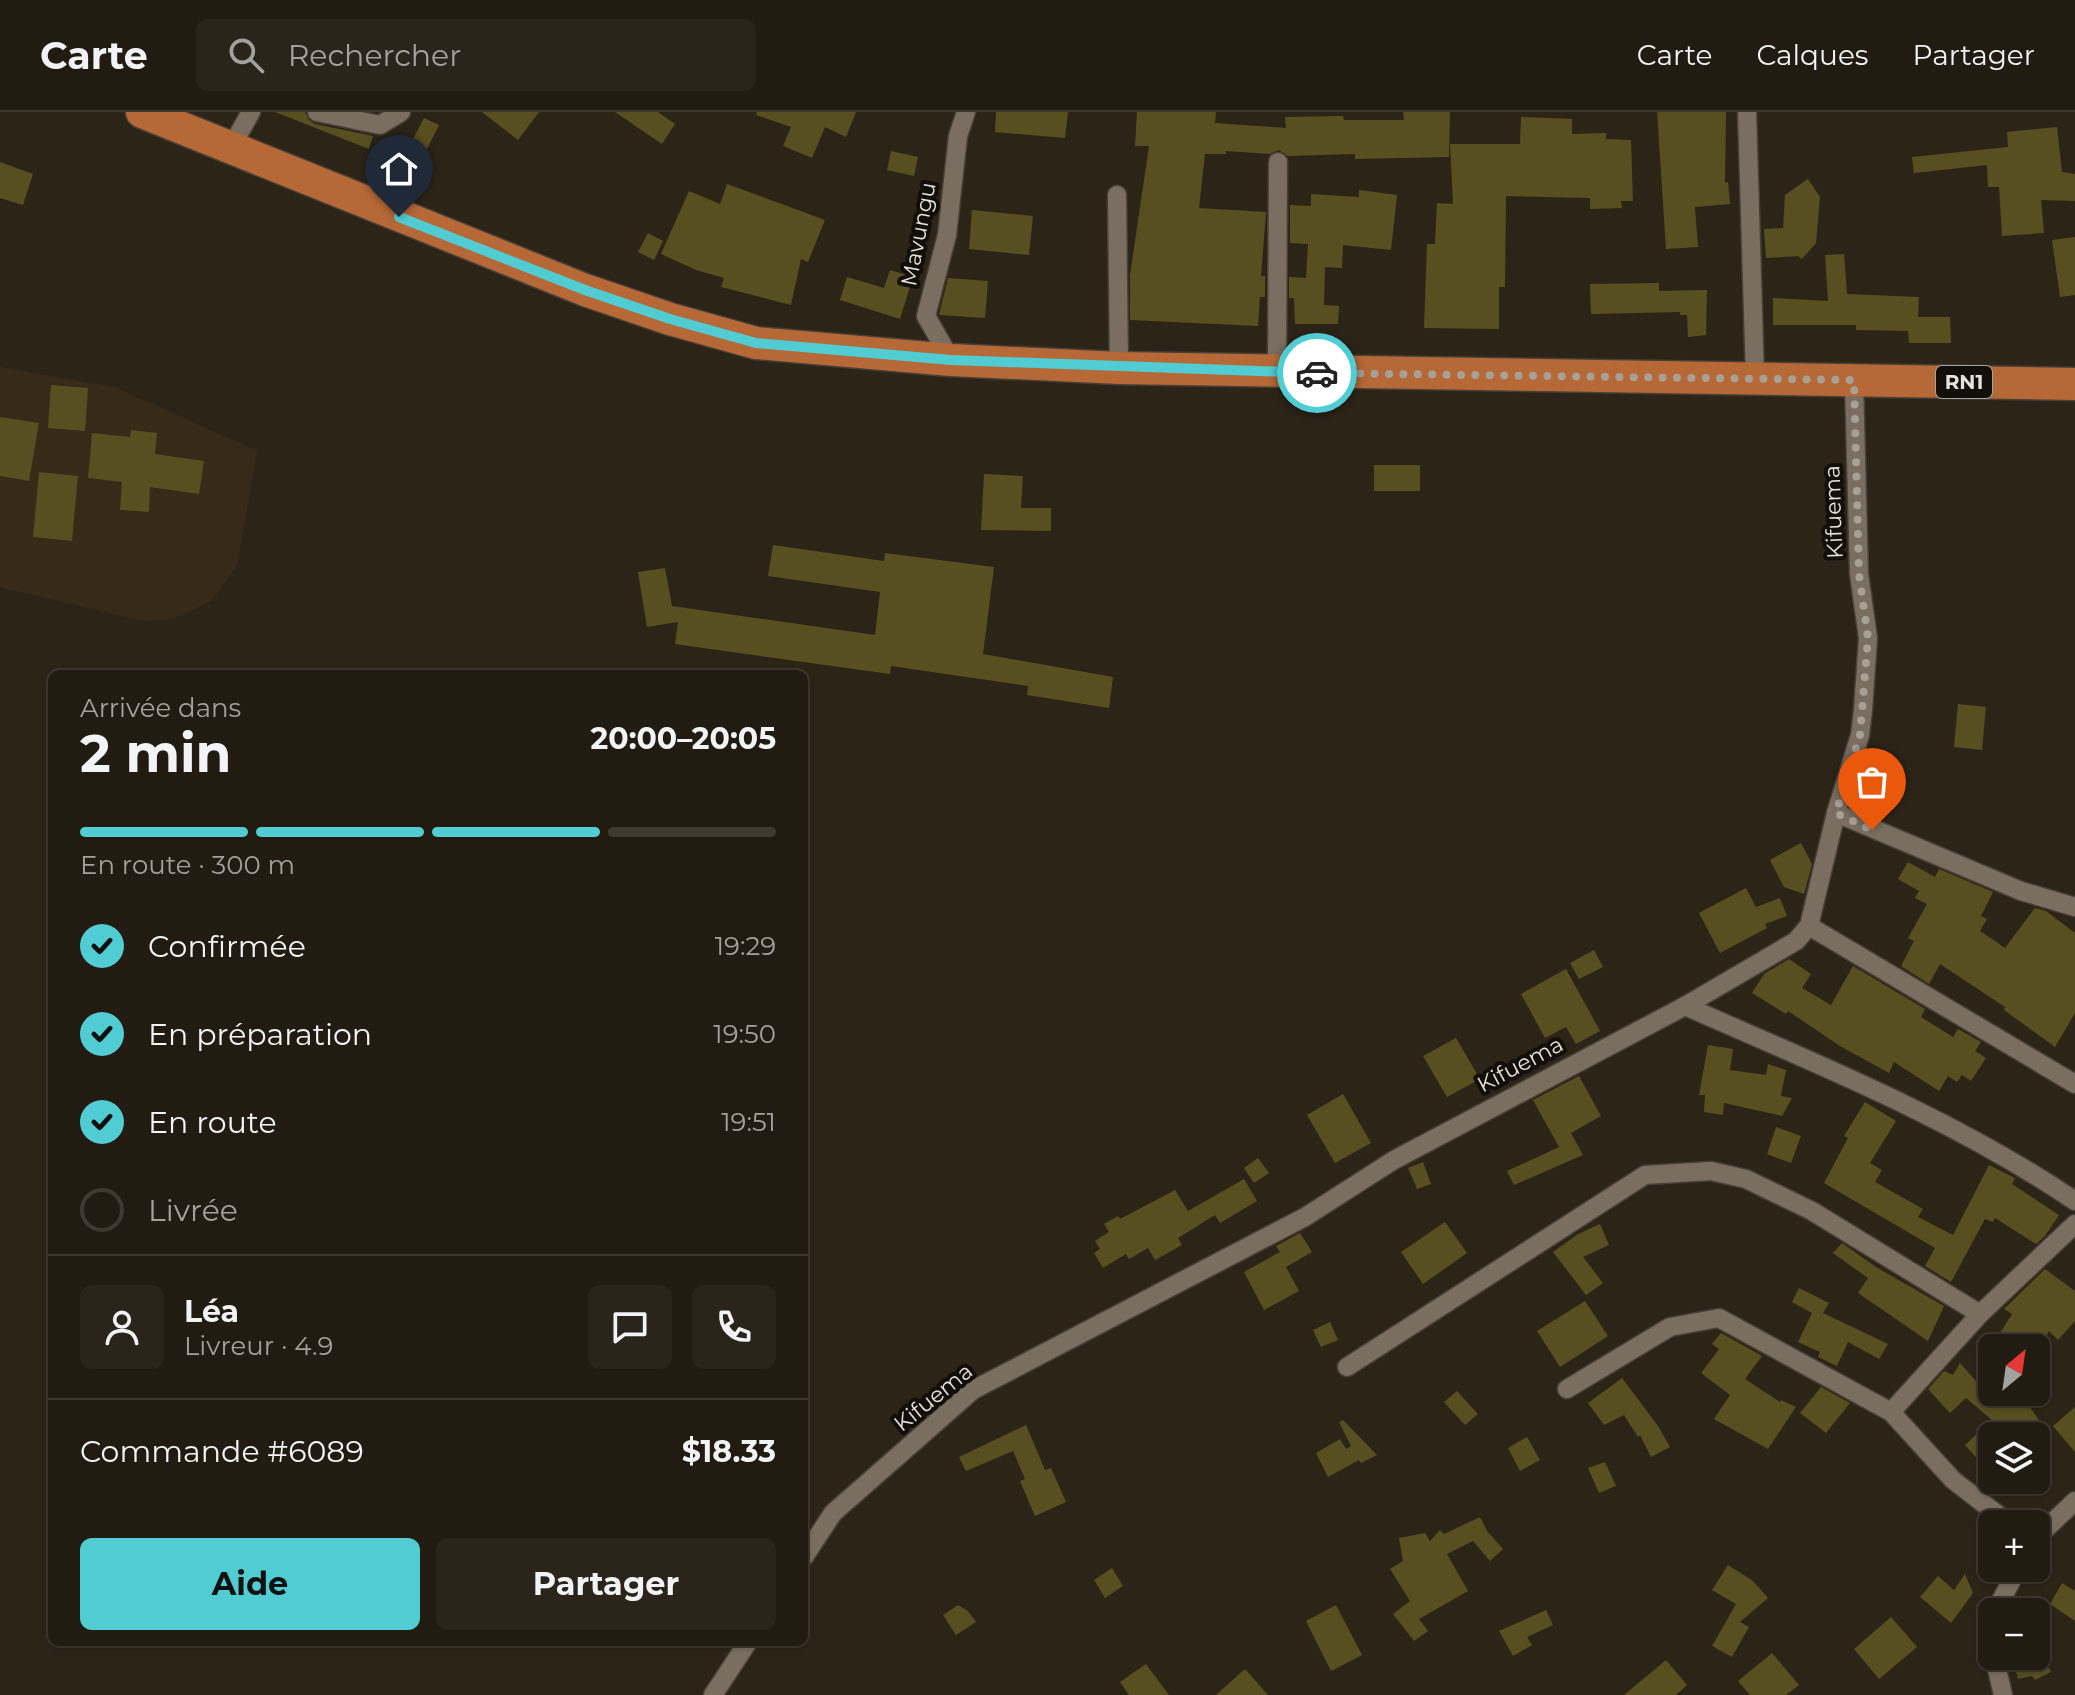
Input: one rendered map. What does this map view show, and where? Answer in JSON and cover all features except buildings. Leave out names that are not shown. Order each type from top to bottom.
[{"type":"highway","name":"RN1","points":[[142,112],[483,251],[670,319],[756,343],[951,360],[1119,368],[2075,384]]},
{"type":"street","points":[[230,149],[251,112]]},
{"type":"street","points":[[317,112],[380,125],[401,112]]},
{"type":"street","name":"Mavungu","points":[[951,360],[926,316],[947,235],[958,136],[966,112]]},
{"type":"street","points":[[1747,112],[1755,378]]},
{"type":"street","points":[[1277,372],[1278,162]]},
{"type":"street","points":[[1117,195],[1119,368]]},
{"type":"street","name":"Kifuema","points":[[808,1551],[833,1513],[973,1390],[1305,1217],[1394,1160],[1685,1006],[1796,941],[1809,926],[1836,813],[1860,735],[1868,638],[1859,574],[1854,380]]},
{"type":"street","points":[[1836,813],[2021,891],[2075,907]]},
{"type":"street","points":[[1809,926],[2075,1084]]},
{"type":"street","points":[[1685,1006],[1895,1099],[2005,1158],[2075,1201]]},
{"type":"street","points":[[1347,1367],[1645,1175],[1711,1171],[1746,1179],[1812,1211],[1980,1314]]},
{"type":"street","points":[[1891,1412],[1980,1314],[2075,1224]]},
{"type":"street","points":[[1567,1389],[1670,1327],[1719,1318],[1891,1412],[1953,1480],[1992,1510]]},
{"type":"street","points":[[2050,1525],[2075,1501]]},
{"type":"street","points":[[713,1695],[745,1646]]},
{"type":"street","points":[[1997,1670],[2003,1695]]},
{"type":"shaded area","points":[[0,367],[115,387],[257,451],[237,566],[212,600],[165,621],[138,620],[0,587]]},
{"type":"way so far","points":[[1317,373],[1854,380],[1859,574],[1868,638],[1860,735],[1836,813],[1872,830]]},
{"type":"route","points":[[399,217],[585,290],[670,319],[756,343],[951,360],[1317,373]]}]
